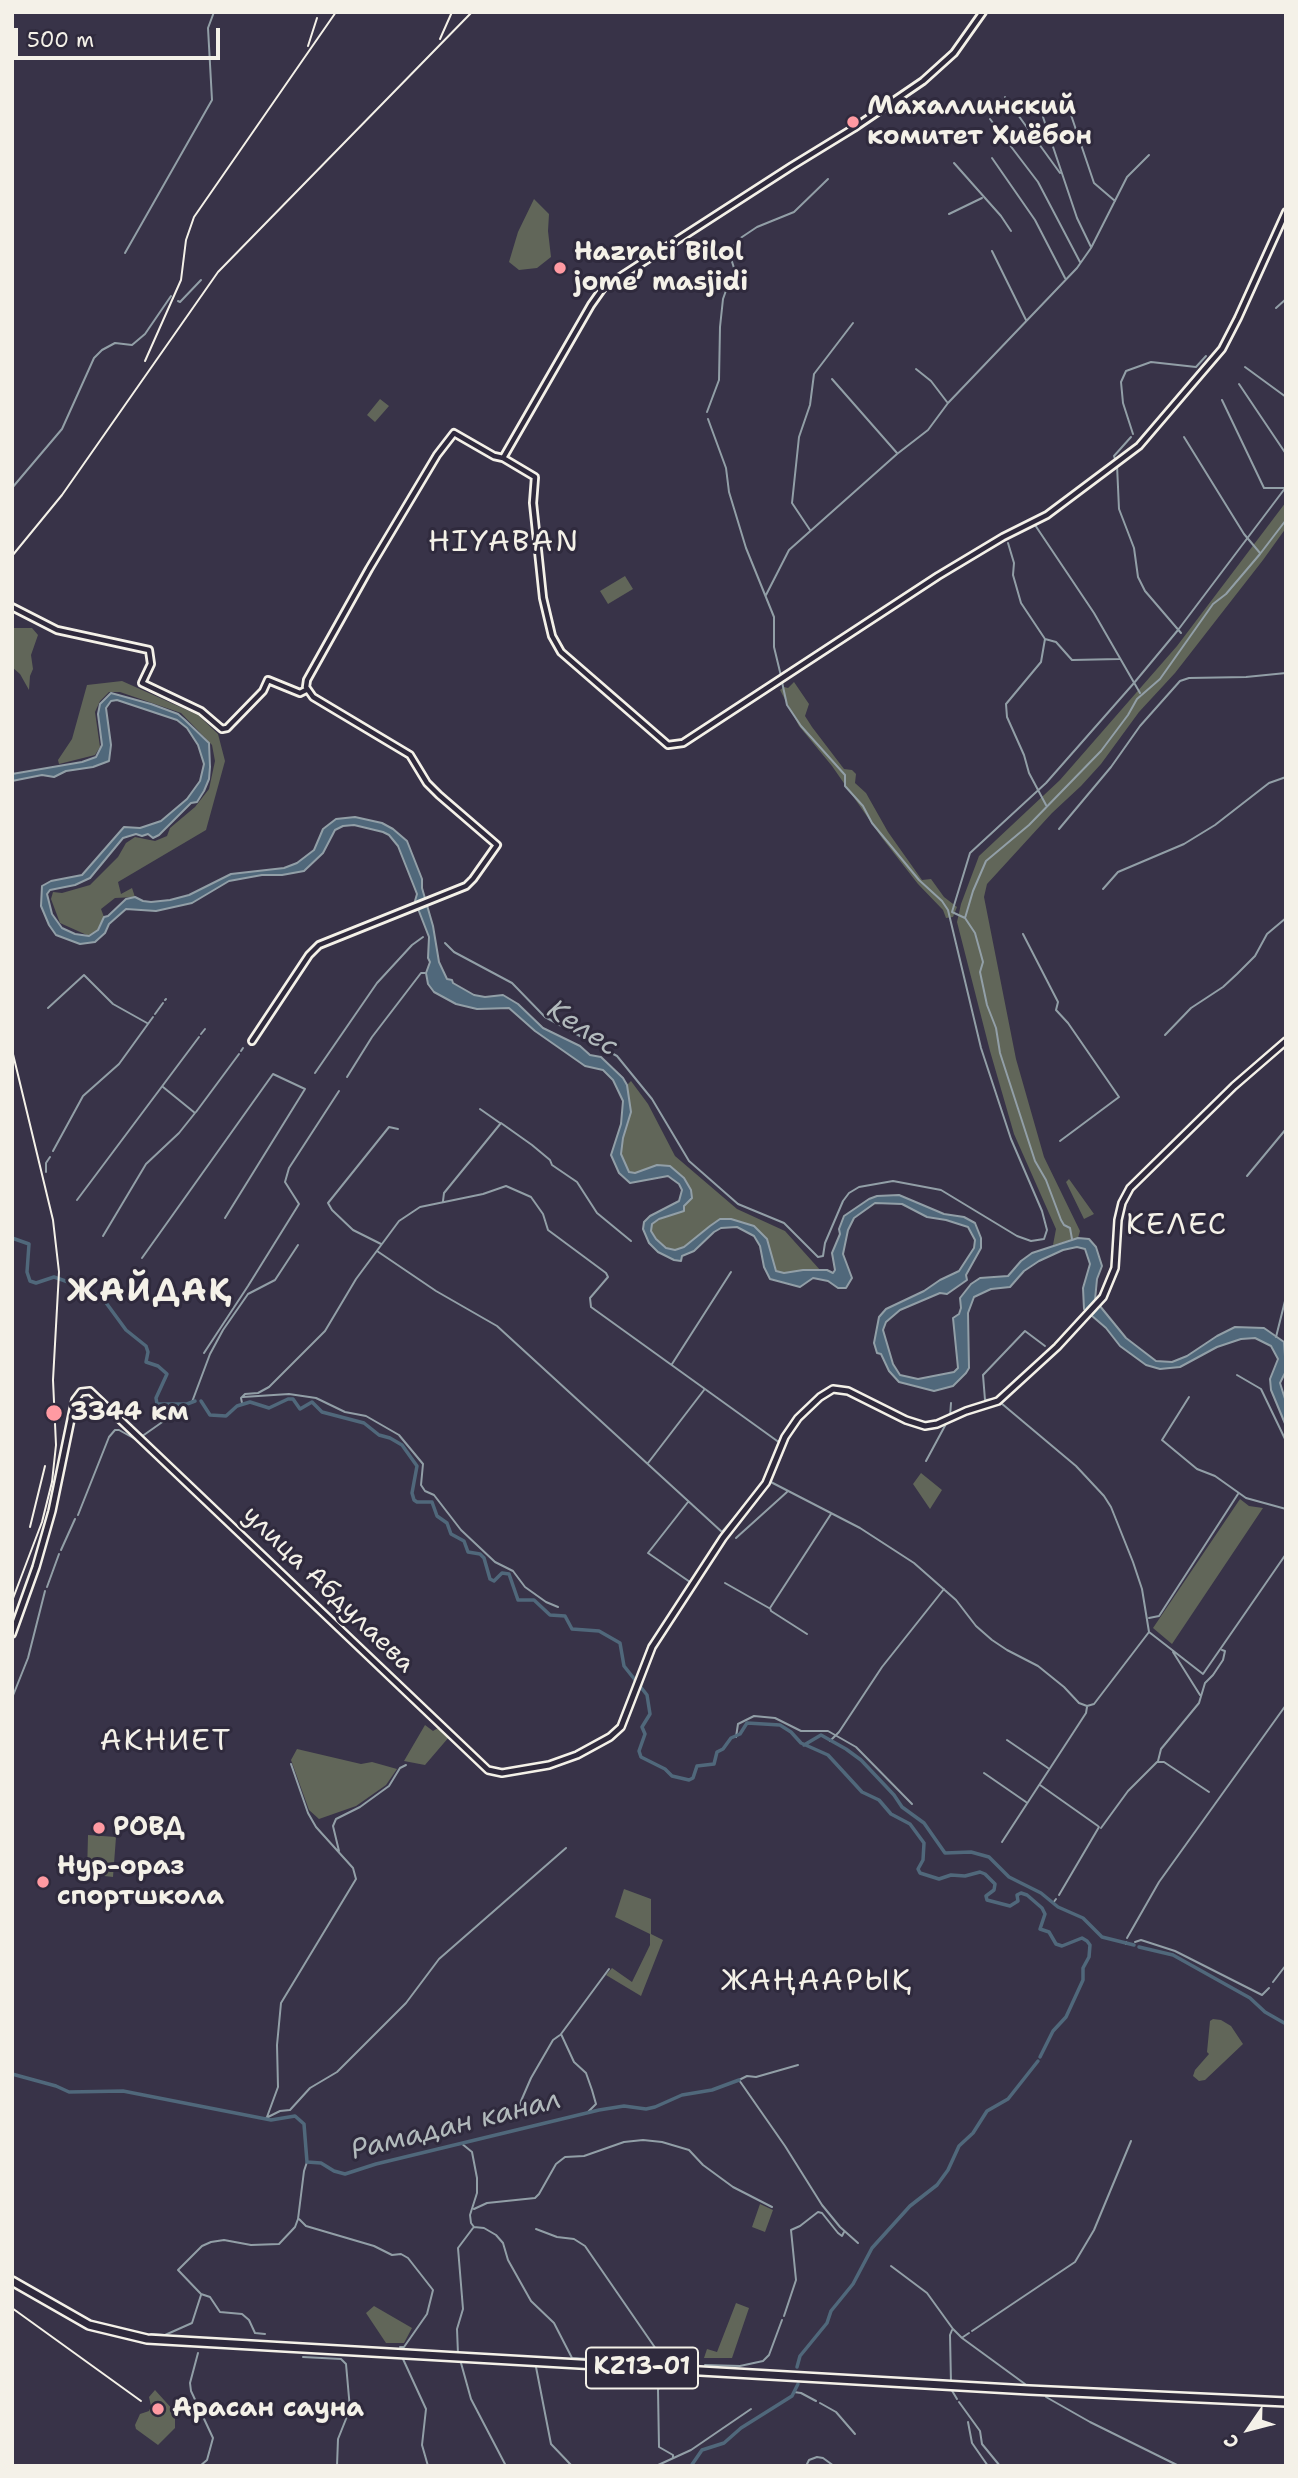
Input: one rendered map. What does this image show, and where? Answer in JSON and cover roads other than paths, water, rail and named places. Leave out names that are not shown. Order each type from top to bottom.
[{"type":"highway","name":"KZ13-01","points":[[12,2281],[89,2325],[124,2335],[156,2340],[1286,2402]]},
{"type":"main road","name":"улица Абдулаева","points":[[12,1634],[36,1567],[52,1511],[76,1395],[85,1391],[95,1394],[488,1770],[502,1773],[549,1765],[577,1755],[610,1737],[624,1721],[658,1636],[723,1538],[767,1481],[791,1425],[826,1392],[840,1389],[925,1426],[998,1401],[1085,1318],[1103,1297],[1115,1268],[1118,1220],[1122,1203],[1130,1188],[1234,1086],[1286,1041]]},
{"type":"street","points":[[503,458],[591,304],[603,288],[923,81],[954,52],[983,12]]},
{"type":"street","points":[[252,1041],[309,955],[319,945],[466,886],[496,845],[427,783],[410,755],[363,728],[307,690],[307,680],[369,569],[447,440],[454,433],[535,477],[533,503],[543,598],[554,642],[565,657],[668,745],[683,743],[938,576],[1003,537],[1047,515],[1139,446],[1222,349],[1286,212]]},
{"type":"street","points":[[12,607],[69,634],[149,650],[151,664],[142,683],[201,711],[225,730],[263,691],[268,680],[300,693],[307,690]]},
{"type":"water","name":"Келес","points":[[111,693],[151,704],[178,714],[185,720],[209,743],[209,779],[197,802],[191,803],[159,835],[153,838],[148,834],[136,834],[123,838],[90,878],[75,885],[50,890],[47,894],[52,914],[62,928],[89,936],[98,930],[104,917],[126,899],[135,897],[151,902],[170,900],[189,895],[231,874],[284,868],[297,863],[314,850],[323,829],[336,819],[355,817],[382,823],[407,841],[422,879],[439,962],[447,979],[474,995],[503,995],[518,1004],[543,1028],[580,1046],[590,1055],[601,1057],[623,1078],[627,1085],[631,1112],[621,1154],[629,1172],[635,1173],[657,1165],[670,1166],[684,1178],[691,1190],[692,1198],[684,1206],[684,1211],[652,1224],[651,1231],[666,1248],[675,1250],[684,1247],[720,1219],[731,1219],[754,1226],[767,1239],[776,1271],[784,1273],[827,1270],[833,1273],[835,1270],[832,1253],[844,1216],[869,1199],[899,1195],[944,1214],[964,1217],[975,1223],[981,1238],[981,1248],[966,1275],[967,1280],[947,1294],[940,1293],[900,1310],[886,1322],[883,1330],[893,1364],[900,1375],[918,1379],[954,1372],[958,1368],[953,1318],[959,1314],[960,1298],[971,1284],[980,1278],[1008,1276],[1032,1253],[1078,1238],[1089,1239],[1096,1247],[1102,1266],[1097,1279],[1095,1300],[1126,1338],[1156,1361],[1172,1362],[1187,1356],[1235,1327],[1264,1328],[1284,1342],[1286,1371],[1280,1383],[1286,1402],[1286,1426],[1271,1390],[1270,1379],[1278,1359],[1271,1346],[1255,1338],[1241,1339],[1217,1347],[1180,1367],[1160,1369],[1146,1365],[1120,1346],[1106,1328],[1084,1309],[1083,1288],[1090,1264],[1085,1249],[1077,1247],[1063,1250],[1024,1271],[1010,1287],[991,1289],[974,1297],[968,1313],[969,1368],[953,1386],[934,1391],[899,1382],[889,1371],[874,1343],[879,1317],[886,1309],[959,1271],[974,1248],[975,1240],[968,1227],[927,1217],[902,1204],[875,1203],[854,1218],[848,1230],[843,1254],[852,1278],[846,1288],[838,1288],[828,1281],[813,1278],[800,1287],[770,1279],[764,1267],[760,1246],[754,1236],[737,1227],[721,1228],[714,1232],[694,1251],[682,1256],[681,1261],[658,1252],[649,1243],[643,1229],[644,1222],[679,1201],[682,1190],[679,1184],[668,1176],[630,1183],[619,1173],[611,1155],[621,1124],[623,1101],[613,1080],[603,1070],[585,1066],[535,1031],[509,1008],[477,1009],[456,1004],[434,992],[428,984],[426,973],[430,962],[429,937],[415,901],[417,894],[398,846],[383,832],[354,825],[343,826],[335,830],[323,853],[304,871],[229,881],[192,903],[156,911],[126,909],[109,924],[105,933],[95,942],[80,944],[56,935],[41,906],[42,886],[51,881],[82,875],[124,827],[140,828],[161,821],[187,799],[200,781],[204,764],[198,745],[187,728],[177,720],[117,700],[111,701],[106,708],[111,745],[109,761],[93,767],[66,771],[54,777],[42,775],[12,781],[12,774],[82,762],[96,757],[102,745],[98,714],[100,704]]},
{"type":"waterway","points":[[125,253],[212,100],[208,28],[214,12]]},
{"type":"waterway","points":[[1005,97],[1060,173]]},
{"type":"waterway","points":[[1053,101],[1061,102],[1069,109],[1094,183],[1115,201]]},
{"type":"waterway","points":[[1043,117],[1077,218],[1091,247]]},
{"type":"waterway","points":[[990,119],[1038,182],[1080,262]]},
{"type":"waterway","points":[[766,595],[789,550],[928,430],[948,403],[1077,268],[1091,248],[1127,177],[1149,155]]},
{"type":"waterway","points":[[992,158],[1035,220],[1065,278]]},
{"type":"waterway","points":[[954,163],[1011,231]]},
{"type":"waterway","points":[[707,412],[719,380],[723,299],[734,268],[729,252],[739,239],[757,227],[794,212],[828,179]]},
{"type":"waterway","points":[[949,214],[982,198]]},
{"type":"waterway","points":[[992,251],[1026,320]]},
{"type":"waterway","points":[[178,301],[201,280]]},
{"type":"waterway","points":[[12,488],[62,429],[94,358],[115,343],[132,345],[145,334],[171,296]]},
{"type":"waterway","points":[[1276,308],[1286,299]]},
{"type":"waterway","points":[[810,530],[792,503],[799,437],[810,405],[814,374],[853,323]]},
{"type":"waterway","points":[[1133,434],[1123,403],[1121,382],[1126,371],[1151,362],[1196,367],[1206,356]]},
{"type":"waterway","points":[[1245,367],[1286,397]]},
{"type":"waterway","points":[[916,369],[931,381],[947,402]]},
{"type":"waterway","points":[[832,379],[897,453]]},
{"type":"waterway","points":[[1239,384],[1286,454]]},
{"type":"waterway","points":[[1222,400],[1264,488],[1284,488]]},
{"type":"waterway","points":[[708,419],[726,468],[729,492],[746,548],[774,617],[774,647],[781,676]]},
{"type":"waterway","points":[[1115,459],[1114,456],[1131,437]]},
{"type":"waterway","points":[[1184,437],[1244,534],[1260,553]]},
{"type":"waterway","points":[[1117,465],[1119,509],[1134,548],[1138,577],[1145,591],[1181,633]]},
{"type":"waterway","points":[[952,912],[970,853],[1046,783],[1134,683],[1178,630],[1286,487]]},
{"type":"waterway","points":[[965,918],[986,861],[1029,825],[1101,751],[1137,699],[1160,679],[1213,604],[1226,594],[1286,520]]},
{"type":"waterway","points":[[1035,525],[1094,613],[1140,693]]},
{"type":"waterway","points":[[1008,543],[1021,603],[1045,639],[1056,642],[1072,660],[1119,659]]},
{"type":"waterway","points":[[1045,639],[1041,662],[1006,704],[1007,717],[1029,773],[1046,805]]},
{"type":"waterway","points":[[1059,829],[1111,767],[1140,726],[1180,681],[1189,678],[1286,673]]},
{"type":"waterway","points":[[445,943],[454,952],[512,983],[545,1017],[617,1056],[652,1099],[689,1161],[738,1204],[784,1223],[818,1257],[823,1256],[825,1243],[849,1193],[859,1187],[893,1181],[941,1190],[1017,1236],[1031,1241],[1044,1239],[1047,1230],[1042,1211],[1011,1139],[981,1048],[948,910],[919,880],[872,823],[863,806],[845,786],[845,775],[801,726],[787,705],[782,682]]},
{"type":"waterway","points":[[1103,889],[1118,872],[1184,844],[1215,825],[1269,783],[1286,777]]},
{"type":"waterway","points":[[952,912],[965,918],[975,933],[983,962],[980,972],[987,1005],[996,1028],[1000,1053],[1035,1161],[1046,1180],[1061,1220],[1070,1228],[1072,1239]]},
{"type":"waterway","points":[[1165,1035],[1191,1008],[1223,987],[1237,974],[1255,956],[1267,934],[1286,918]]},
{"type":"waterway","points":[[1023,934],[1058,1002],[1056,1010],[1119,1097],[1060,1141]]},
{"type":"waterway","points":[[315,1073],[377,983],[412,945],[423,937]]},
{"type":"waterway","points":[[347,1077],[372,1037],[421,973],[425,973]]},
{"type":"waterway","points":[[48,1008],[84,975],[113,1004],[147,1023]]},
{"type":"waterway","points":[[155,1014],[163,1003]]},
{"type":"waterway","points":[[53,1151],[83,1096],[119,1064],[153,1017]]},
{"type":"waterway","points":[[201,1034],[205,1029]]},
{"type":"waterway","points":[[77,1200],[199,1037]]},
{"type":"waterway","points":[[196,1112],[239,1054]]},
{"type":"waterway","points":[[142,1258],[273,1074],[305,1089],[225,1218]]},
{"type":"waterway","points":[[103,1236],[146,1164],[179,1133],[195,1113],[163,1087]]},
{"type":"waterway","points":[[204,1353],[299,1204],[285,1182],[289,1168],[339,1091]]},
{"type":"waterway","points":[[480,1109],[500,1123]]},
{"type":"waterway","points":[[443,1201],[444,1193],[501,1123],[577,1182],[597,1213],[631,1241]]},
{"type":"waterway","points":[[381,1244],[353,1230],[328,1203],[389,1127],[398,1129]]},
{"type":"waterway","points":[[1247,1176],[1286,1129]]},
{"type":"waterway","points":[[46,1172],[46,1163],[50,1157]]},
{"type":"waterway","points":[[242,1403],[241,1398],[245,1394],[258,1393],[269,1387],[325,1331],[356,1279],[399,1221],[420,1207],[483,1194],[506,1186],[531,1197],[543,1214],[548,1230],[606,1273],[608,1277],[590,1298],[591,1307],[780,1443]]},
{"type":"waterway","points":[[12,1238],[29,1244],[27,1272],[30,1281],[36,1283],[54,1277],[85,1288],[104,1300],[126,1330],[146,1346],[146,1362],[158,1366],[167,1374],[156,1398],[157,1404],[187,1404],[195,1401]]},
{"type":"waterway","points":[[192,1402],[210,1354],[223,1330],[248,1294],[275,1280],[298,1245]]},
{"type":"waterway","points":[[377,1251],[436,1291],[497,1326],[722,1532],[752,1497]]},
{"type":"waterway","points":[[672,1364],[731,1272]]},
{"type":"waterway","points":[[1276,1337],[1286,1297]]},
{"type":"waterway","points":[[996,1399],[985,1400],[983,1375],[1025,1331],[1045,1346]]},
{"type":"waterway","points":[[1237,1375],[1261,1389],[1286,1441]]},
{"type":"waterway","points":[[648,1463],[704,1390]]},
{"type":"waterway","points":[[243,1397],[289,1394],[316,1398],[345,1412],[366,1416],[399,1435],[423,1464],[421,1485],[425,1491],[434,1495],[461,1530],[495,1562],[513,1571],[525,1587],[558,1607]]},
{"type":"waterway","points":[[1189,1397],[1162,1440],[1197,1469],[1215,1476],[1246,1498],[1286,1509]]},
{"type":"waterway","points":[[201,1401],[210,1415],[226,1416],[237,1406],[250,1402],[269,1408],[293,1399],[300,1409],[312,1402],[322,1412],[364,1423],[379,1435],[402,1445],[417,1466],[412,1493],[414,1500],[432,1502],[437,1516],[447,1523],[451,1534],[464,1541],[468,1552],[480,1554],[484,1558],[490,1579],[494,1581],[502,1573],[509,1574],[518,1600],[534,1600],[550,1615],[565,1616],[572,1629],[599,1631],[620,1643],[624,1666],[647,1695],[650,1714],[642,1727],[645,1734],[639,1751],[641,1757],[665,1769],[672,1776],[689,1780],[693,1778],[697,1766],[714,1764],[717,1752],[723,1749],[731,1738],[740,1734],[747,1723],[780,1725],[801,1743],[828,1755],[862,1792],[879,1800],[891,1814],[910,1824],[924,1843],[923,1860],[918,1869],[920,1873],[939,1879],[951,1875],[965,1876],[980,1872],[985,1874],[995,1884],[994,1890],[986,1896],[987,1900],[1010,1906],[1018,1901],[1017,1895],[1027,1895],[1042,1908],[1045,1914],[1040,1929],[1049,1932],[1056,1944],[1062,1946],[1082,1938],[1087,1941],[1090,1945],[1089,1957],[1083,1968],[1083,1980],[1066,2017],[1053,2031],[1040,2057]]},
{"type":"waterway","points":[[950,1417],[951,1403]]},
{"type":"waterway","points":[[1001,1403],[1076,1466],[1104,1496],[1111,1507],[1142,1589],[1149,1632],[1203,1674],[1286,1554]]},
{"type":"waterway","points":[[141,1437],[168,1418],[179,1404]]},
{"type":"waterway","points":[[926,1461],[947,1422]]},
{"type":"waterway","points":[[78,1515],[109,1437],[115,1430],[119,1430],[137,1440]]},
{"type":"waterway","points":[[755,1493],[765,1479],[860,1528],[914,1563],[956,1600],[976,1626],[992,1640],[1038,1666],[1079,1703],[1087,1706],[1094,1704],[1149,1632]]},
{"type":"waterway","points":[[736,1538],[787,1492]]},
{"type":"waterway","points":[[1149,1618],[1159,1616],[1238,1494]]},
{"type":"waterway","points":[[688,1502],[648,1553],[690,1582]]},
{"type":"waterway","points":[[807,1634],[770,1608],[831,1514]]},
{"type":"waterway","points":[[61,1550],[75,1519]]},
{"type":"waterway","points":[[47,1587],[59,1554]]},
{"type":"waterway","points":[[725,1583],[769,1608]]},
{"type":"waterway","points":[[830,1741],[839,1732],[882,1667],[944,1589]]},
{"type":"waterway","points":[[12,1698],[28,1658],[45,1591]]},
{"type":"waterway","points":[[1158,1761],[1161,1749],[1199,1703],[1205,1683],[1223,1660],[1225,1651],[1222,1650]]},
{"type":"waterway","points":[[1173,1652],[1200,1695]]},
{"type":"waterway","points":[[1127,1938],[1159,1882],[1286,1705]]},
{"type":"waterway","points":[[1002,1842],[1086,1713],[1087,1707]]},
{"type":"waterway","points":[[736,1737],[738,1724],[754,1716],[775,1718],[801,1731],[828,1731],[856,1747],[912,1804]]},
{"type":"waterway","points":[[804,1745],[821,1735],[861,1760],[902,1807],[924,1823],[945,1853],[971,1852],[989,1857],[1009,1877],[1041,1893],[1058,1907],[1083,1918],[1102,1937],[1134,1945]]},
{"type":"waterway","points":[[1007,1740],[1048,1768]]},
{"type":"waterway","points":[[1101,1828],[1128,1791],[1157,1762],[1164,1762],[1209,1792]]},
{"type":"waterway","points":[[267,2117],[278,2087],[277,2045],[281,2003],[356,1879],[353,1868],[316,1827],[308,1813],[291,1764]]},
{"type":"waterway","points":[[339,1851],[333,1826],[336,1819],[360,1807],[389,1786],[400,1768],[406,1765]]},
{"type":"waterway","points":[[984,1773],[1026,1802]]},
{"type":"waterway","points":[[1040,1785],[1098,1826]]},
{"type":"waterway","points":[[1059,1895],[1099,1827]]},
{"type":"waterway","points":[[266,2118],[280,2111],[290,2110],[310,2088],[337,2072],[406,2003],[439,1959],[566,1848]]},
{"type":"waterway","points":[[1053,1903],[1056,1899]]},
{"type":"waterway","points":[[1135,1942],[1141,1940],[1175,1951],[1262,1995],[1269,1988]]},
{"type":"waterway","points":[[1139,1947],[1173,1955],[1250,1998],[1265,2012],[1286,2024]]},
{"type":"waterway","points":[[1273,1982],[1286,1965]]},
{"type":"waterway","points":[[587,2113],[596,2104],[592,2090],[586,2073],[574,2062],[561,2034],[609,1969]]},
{"type":"waterway","points":[[518,2119],[521,2101],[531,2078],[553,2040],[560,2035]]},
{"type":"waterway","points":[[797,2367],[800,2356],[827,2323],[831,2311],[853,2284],[872,2248],[910,2206],[937,2185],[948,2170],[959,2146],[973,2133],[987,2111],[1008,2099],[1038,2061]]},
{"type":"waterway","points":[[798,2065],[739,2080],[822,2205],[858,2243]]},
{"type":"waterway","name":"Рамадан канал","points":[[12,2074],[69,2092],[123,2091],[271,2120],[295,2116],[304,2124],[307,2162],[321,2163],[345,2174],[376,2164],[599,2110],[624,2106],[646,2109],[655,2107],[682,2095],[712,2090],[739,2080]]},
{"type":"waterway","points":[[474,2209],[487,2203],[535,2198],[556,2164],[565,2157],[584,2156],[624,2142],[643,2140],[689,2150],[703,2165],[733,2187],[772,2207]]},
{"type":"waterway","points":[[972,2331],[1075,2262],[1094,2230],[1131,2141]]},
{"type":"waterway","points":[[461,2143],[472,2152],[477,2178],[471,2223],[474,2227],[484,2228],[496,2235],[503,2243],[508,2260],[531,2301],[554,2323],[572,2358],[665,2363]]},
{"type":"waterway","points":[[265,2334],[255,2333],[249,2320],[242,2314],[220,2312],[210,2297],[201,2294],[178,2270],[202,2246],[211,2242],[224,2240],[251,2245],[279,2244],[295,2227],[298,2219],[307,2162]]},
{"type":"waterway","points":[[784,2316],[796,2280],[791,2230],[818,2212],[822,2213],[842,2236],[844,2232]]},
{"type":"waterway","points":[[299,2219],[306,2226],[408,2258],[433,2290],[427,2314],[404,2347],[400,2347]]},
{"type":"waterway","points":[[458,2354],[457,2329],[463,2309],[458,2248],[473,2228]]},
{"type":"waterway","points":[[536,2229],[557,2237],[574,2239],[585,2246],[667,2365]]},
{"type":"waterway","points":[[891,2266],[927,2293],[962,2338],[1025,2384]]},
{"type":"waterway","points":[[151,2334],[165,2335],[192,2323],[201,2295]]},
{"type":"waterway","points":[[705,2365],[740,2366],[763,2361],[769,2355],[782,2320]]},
{"type":"waterway","points":[[951,2383],[952,2330]]},
{"type":"waterway","points":[[963,2337],[969,2333]]},
{"type":"waterway","points":[[198,2353],[190,2383],[191,2391],[213,2438],[207,2460],[200,2466]]},
{"type":"waterway","points":[[303,2357],[341,2359],[346,2364],[350,2409],[338,2439],[337,2466]]},
{"type":"waterway","points":[[403,2359],[426,2409],[422,2445],[428,2466]]},
{"type":"waterway","points":[[461,2363],[471,2399],[506,2466]]},
{"type":"waterway","points":[[536,2367],[551,2444],[572,2466]]},
{"type":"waterway","points":[[665,2374],[658,2390],[659,2447],[673,2455],[673,2458]]},
{"type":"waterway","points":[[691,2466],[702,2450],[724,2443],[741,2428],[792,2396],[798,2384]]},
{"type":"waterway","points":[[951,2389],[957,2399]]},
{"type":"waterway","points":[[794,2392],[816,2401]]},
{"type":"waterway","points":[[1046,2397],[1179,2466]]},
{"type":"waterway","points":[[959,2402],[980,2431],[982,2444],[1000,2466]]},
{"type":"waterway","points":[[820,2403],[836,2412],[855,2434]]},
{"type":"waterway","points":[[656,2466],[691,2450],[751,2409]]},
{"type":"waterway","points":[[968,2422],[972,2443],[988,2466]]},
{"type":"waterway","points":[[806,2466],[809,2460],[817,2457],[834,2466]]},
{"type":"railway","points":[[145,361],[181,280],[186,240],[194,217],[336,12]]},
{"type":"railway","points":[[440,39],[452,12]]},
{"type":"railway","points":[[12,556],[62,495],[218,272],[472,12]]},
{"type":"railway","points":[[308,46],[317,18]]},
{"type":"railway","points":[[12,1050],[53,1220],[59,1272],[53,1380],[56,1445],[52,1482],[42,1522],[12,1601]]},
{"type":"railway","points":[[30,1527],[45,1466]]},
{"type":"railway","points":[[12,2308],[141,2401]]},
{"type":"place","name":"Махаллинский комитет Хиёбон","points":[[853,122]]},
{"type":"place","name":"Hazrati Bilol jome’ masjidi","points":[[560,268]]},
{"type":"place","name":"3344 км","points":[[54,1413]]},
{"type":"place","name":"РОВД","points":[[99,1828]]},
{"type":"place","name":"Нур-ораз спортшкола","points":[[43,1882]]},
{"type":"place","name":"Арасан сауна","points":[[158,2409]]},
{"type":"district","name":"HIYABAN","points":[[504,543]]},
{"type":"district","name":"КЕЛЕС","points":[[1177,1226]]},
{"type":"district","name":"ЖАЙДАҚ","points":[[150,1292]]},
{"type":"district","name":"АКНИЕТ","points":[[166,1742]]},
{"type":"district","name":"ЖАҢААРЫҚ","points":[[817,1982]]}]
